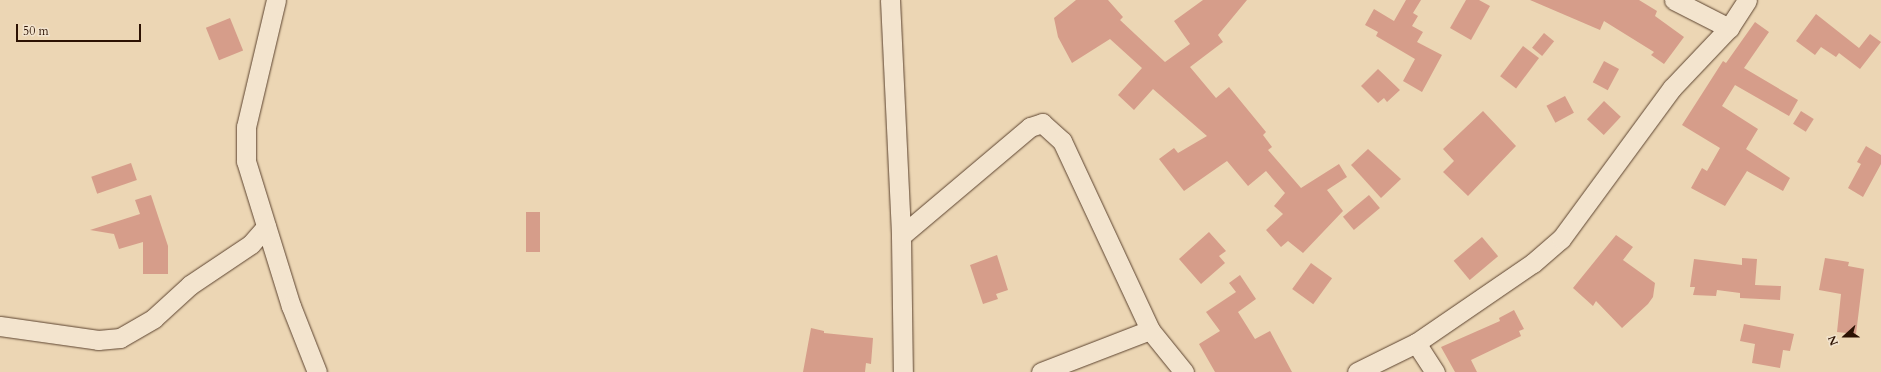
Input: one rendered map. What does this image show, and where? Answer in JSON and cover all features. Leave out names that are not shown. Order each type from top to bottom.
[{"type":"street","points":[[276,0],[246,127],[246,161],[291,306],[317,372]]},
{"type":"street","points":[[890,0],[900,236],[903,372]]},
{"type":"street","points":[[1674,0],[1729,28]]},
{"type":"street","points":[[1357,372],[1416,343],[1533,263],[1561,239],[1672,88],[1729,28],[1747,0]]},
{"type":"street","points":[[900,236],[1030,127],[1042,123],[1062,141],[1150,330],[1184,372]]},
{"type":"street","points":[[0,326],[98,340],[120,338],[154,318],[190,285],[251,244],[266,227]]},
{"type":"street","points":[[1041,372],[1150,330]]},
{"type":"street","points":[[1416,343],[1435,372]]},
{"type":"building","points":[[1076,0],[1108,0],[1123,17],[1120,20],[1165,62],[1190,44],[1174,21],[1203,0],[1247,0],[1218,35],[1223,42],[1190,67],[1216,98],[1229,87],[1266,132],[1263,135],[1272,147],[1268,150],[1301,188],[1339,164],[1347,177],[1327,190],[1343,211],[1303,253],[1288,241],[1281,247],[1266,230],[1283,214],[1274,206],[1285,193],[1266,171],[1248,186],[1227,161],[1184,191],[1159,159],[1174,148],[1178,153],[1207,136],[1153,89],[1134,110],[1118,95],[1142,68],[1110,39],[1072,63],[1058,37],[1054,18]]},
{"type":"building","points":[[1406,0],[1421,0],[1413,13],[1418,16],[1412,26],[1423,32],[1417,42],[1442,55],[1422,92],[1403,81],[1415,59],[1376,36],[1378,32],[1365,25],[1374,9],[1394,21]]},
{"type":"building","points":[[1466,0],[1479,0],[1490,6],[1471,40],[1450,28]]},
{"type":"building","points":[[1530,0],[1639,0],[1657,11],[1655,16],[1684,37],[1664,64],[1651,55],[1654,52],[1604,21],[1600,30]]},
{"type":"building","points":[[1816,14],[1859,48],[1870,34],[1881,42],[1860,69],[1839,53],[1836,57],[1821,47],[1815,55],[1796,41]]},
{"type":"building","points":[[230,18],[243,50],[219,60],[206,28]]},
{"type":"building","points":[[1755,22],[1769,32],[1744,68],[1798,100],[1789,116],[1735,85],[1722,106],[1758,129],[1746,149],[1790,178],[1783,191],[1747,171],[1725,206],[1691,188],[1702,168],[1707,171],[1720,148],[1682,125],[1723,61],[1726,63]]},
{"type":"building","points":[[1544,33],[1554,41],[1542,56],[1532,48]]},
{"type":"building","points":[[1523,46],[1539,58],[1516,88],[1500,76]]},
{"type":"building","points":[[1604,61],[1619,69],[1608,90],[1593,82]]},
{"type":"building","points":[[1378,69],[1400,90],[1387,102],[1384,98],[1378,103],[1361,86]]},
{"type":"building","points":[[1565,96],[1574,113],[1555,123],[1546,106]]},
{"type":"building","points":[[1604,101],[1621,117],[1604,135],[1587,119]]},
{"type":"building","points":[[1483,111],[1516,146],[1468,196],[1443,172],[1454,161],[1443,149]]},
{"type":"building","points":[[1801,111],[1814,119],[1806,132],[1793,124]]},
{"type":"building","points":[[1866,146],[1881,155],[1881,164],[1863,197],[1848,188],[1861,164],[1857,162]]},
{"type":"building","points":[[1368,149],[1401,179],[1381,198],[1351,165]]},
{"type":"building","points":[[131,163],[137,180],[97,194],[91,177]]},
{"type":"building","points":[[151,195],[168,246],[168,274],[143,274],[143,242],[119,249],[114,234],[90,230],[140,214],[135,200]]},
{"type":"building","points":[[1369,195],[1380,208],[1354,230],[1343,217]]},
{"type":"building","points":[[526,212],[540,212],[540,252],[526,252]]},
{"type":"building","points":[[1209,232],[1226,251],[1219,256],[1225,263],[1201,284],[1179,259]]},
{"type":"building","points":[[1616,235],[1633,247],[1623,260],[1655,283],[1653,297],[1648,304],[1622,328],[1596,301],[1593,306],[1573,288]]},
{"type":"building","points":[[1482,237],[1498,256],[1470,280],[1454,261]]},
{"type":"building","points":[[997,255],[1008,290],[996,294],[998,299],[983,304],[970,265]]},
{"type":"building","points":[[1742,258],[1757,259],[1755,285],[1781,286],[1780,300],[1740,298],[1740,293],[1717,290],[1716,296],[1693,295],[1695,287],[1690,287],[1694,259],[1742,265]]},
{"type":"building","points":[[1825,258],[1849,262],[1848,266],[1864,269],[1856,334],[1837,332],[1841,294],[1819,290]]},
{"type":"building","points":[[1311,263],[1332,278],[1313,304],[1292,289]]},
{"type":"building","points":[[1240,275],[1256,299],[1238,312],[1255,339],[1270,331],[1292,372],[1215,372],[1199,344],[1220,331],[1206,312],[1236,292],[1229,283]]},
{"type":"building","points":[[1514,310],[1524,329],[1519,331],[1521,336],[1471,360],[1477,372],[1455,372],[1441,347],[1500,321],[1499,318]]},
{"type":"building","points":[[1744,324],[1794,334],[1790,351],[1783,350],[1780,368],[1752,363],[1755,344],[1740,341]]},
{"type":"building","points":[[811,328],[824,331],[824,333],[873,338],[871,364],[866,363],[865,372],[803,372]]}]
